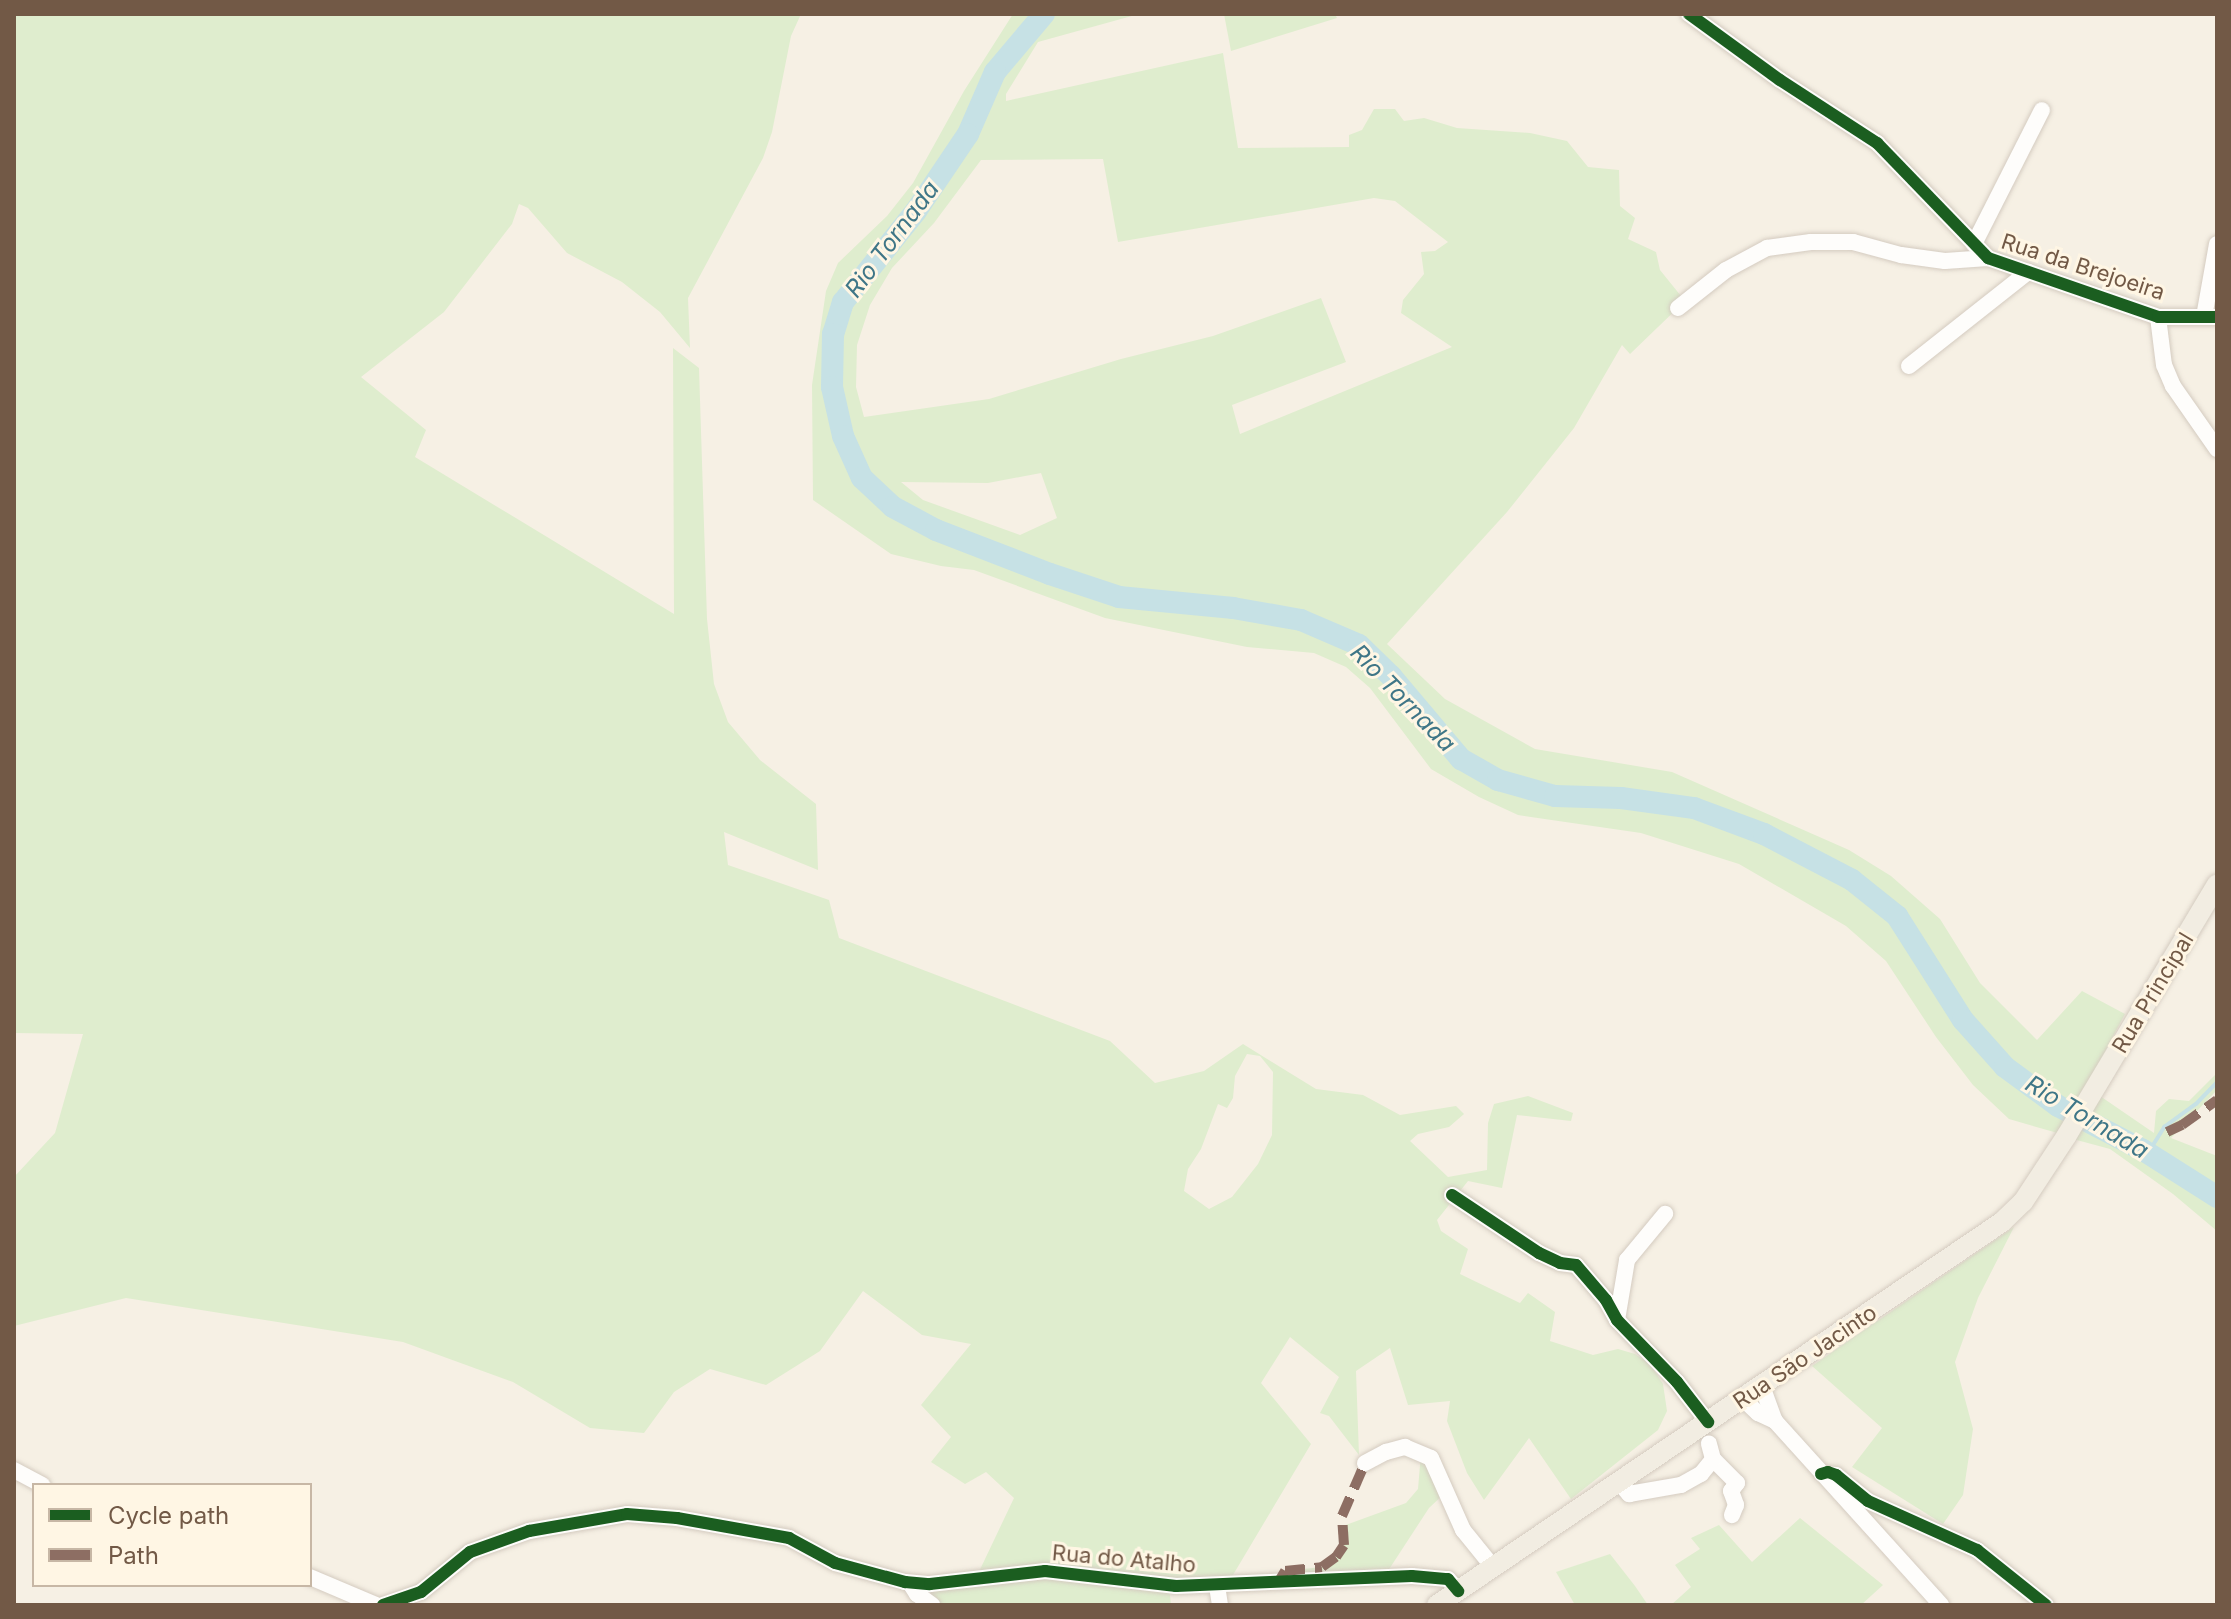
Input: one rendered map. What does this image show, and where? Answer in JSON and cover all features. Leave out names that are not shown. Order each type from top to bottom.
[{"type":"main road","name":"Rua Principal","points":[[2067,1135],[2217,884]]},
{"type":"main road","name":"Rua São Jacinto","points":[[1437,1605],[2002,1222],[2023,1202],[2067,1135]]},
{"type":"street","name":"Rua da Brejoeira","points":[[1689,14],[1780,80],[1877,143],[1988,258],[2158,317],[2210,317]]},
{"type":"street","points":[[1974,244],[2042,110]]},
{"type":"street","points":[[1678,308],[1726,270],[1767,248],[1811,242],[1853,242],[1901,255],[1945,261],[1988,258]]},
{"type":"street","points":[[2210,317],[2217,244]]},
{"type":"street","points":[[1909,366],[2028,272]]},
{"type":"street","points":[[2158,317],[2164,365],[2217,449]]},
{"type":"street","points":[[1452,1195],[1539,1253],[1560,1263],[1576,1265],[1606,1300],[1617,1320],[1677,1382],[1708,1422]]},
{"type":"street","points":[[1617,1320],[1627,1260],[1665,1214]]},
{"type":"street","points":[[1762,1386],[1775,1421],[1941,1605]]},
{"type":"street","points":[[1743,1399],[1758,1413],[1775,1421]]},
{"type":"street","points":[[1365,1463],[1386,1452],[1405,1447],[1431,1458],[1463,1530],[1493,1567]]},
{"type":"street","points":[[1619,1482],[1629,1494],[1652,1493],[1681,1485],[1701,1474],[1711,1452],[1737,1483],[1731,1491],[1736,1505],[1732,1515]]},
{"type":"street","points":[[14,1470],[38,1483]]},
{"type":"street","points":[[1821,1474],[1828,1472],[1836,1475],[1868,1501],[1977,1550],[2046,1605]]},
{"type":"street","name":"Rua do Atalho","points":[[383,1605],[421,1592],[470,1552],[529,1531],[627,1514],[677,1518],[789,1538],[835,1563],[910,1583],[930,1584],[1045,1571],[1176,1586],[1412,1576],[1448,1579],[1458,1591]]},
{"type":"street","points":[[312,1578],[376,1605]]},
{"type":"street","points":[[910,1583],[917,1594],[932,1605]]},
{"type":"street","points":[[1217,1586],[1220,1605]]},
{"type":"green space","points":[[14,14],[801,14],[791,36],[772,132],[763,158],[688,298],[690,348],[660,312],[622,282],[567,253],[528,208],[519,204],[512,224],[444,312],[361,377],[426,430],[415,457],[674,614],[673,348],[699,368],[707,619],[714,684],[728,722],[760,760],[816,804],[818,870],[724,832],[728,865],[829,900],[839,938],[1110,1041],[1155,1083],[1204,1071],[1243,1044],[1316,1089],[1363,1095],[1400,1115],[1456,1106],[1464,1114],[1449,1127],[1418,1134],[1410,1141],[1448,1177],[1487,1170],[1488,1123],[1494,1104],[1528,1096],[1573,1113],[1571,1121],[1517,1115],[1502,1188],[1468,1181],[1437,1220],[1441,1231],[1468,1249],[1460,1274],[1520,1303],[1528,1293],[1555,1312],[1550,1341],[1593,1355],[1618,1349],[1635,1354],[1650,1364],[1663,1384],[1667,1411],[1658,1430],[1571,1499],[1529,1438],[1484,1500],[1467,1473],[1447,1421],[1450,1401],[1408,1405],[1390,1348],[1356,1371],[1359,1455],[1329,1416],[1320,1413],[1339,1377],[1290,1337],[1261,1383],[1311,1444],[1227,1585],[1169,1586],[1171,1605],[932,1605],[917,1594],[976,1578],[1014,1498],[986,1472],[965,1484],[931,1462],[951,1437],[921,1405],[971,1344],[922,1335],[863,1291],[820,1351],[766,1385],[710,1369],[674,1392],[644,1433],[590,1428],[513,1382],[403,1342],[126,1298],[14,1326],[14,1177],[55,1133],[83,1034],[14,1033]],"holes":[[[1247,1054],[1260,1056],[1273,1072],[1272,1135],[1258,1164],[1232,1197],[1209,1209],[1184,1191],[1188,1169],[1201,1149],[1218,1104],[1227,1108],[1233,1098],[1235,1076]]]},
{"type":"green space","points":[[1013,14],[1139,14],[1038,42],[1006,94],[1006,101],[1223,53],[1238,148],[1349,147],[1349,135],[1362,130],[1374,109],[1395,109],[1404,121],[1424,118],[1457,128],[1530,133],[1567,141],[1588,167],[1619,170],[1620,206],[1635,218],[1628,239],[1656,252],[1660,270],[1685,301],[1630,354],[1622,345],[1574,428],[1507,512],[1387,644],[1445,699],[1535,749],[1672,772],[1849,850],[1891,876],[1940,919],[1980,983],[2037,1040],[2082,991],[2125,1014],[2061,1134],[2009,1119],[1973,1085],[1936,1037],[1886,961],[1846,926],[1739,864],[1641,833],[1518,815],[1479,797],[1431,769],[1370,688],[1346,667],[1314,653],[1247,647],[1105,618],[974,570],[891,554],[813,500],[812,385],[826,291],[838,263],[887,216],[913,183],[964,91]],"holes":[[[1103,159],[1118,242],[1374,198],[1395,201],[1448,242],[1435,251],[1421,252],[1424,274],[1403,300],[1401,313],[1452,347],[1240,434],[1232,405],[1346,362],[1321,298],[1213,336],[1121,359],[989,399],[864,417],[856,387],[857,345],[870,305],[892,268],[934,223],[981,160]],[[1041,473],[1057,518],[1020,535],[923,500],[901,482],[988,483]]]},
{"type":"green space","points":[[1224,14],[1335,14],[1337,18],[1231,51]]},
{"type":"green space","points":[[2217,1073],[2217,1090],[2171,1138],[2217,1156],[2217,1231],[2173,1194],[2110,1149],[2073,1139],[2100,1096],[2154,1133],[2156,1111],[2169,1099],[2189,1101]]},
{"type":"green space","points":[[2014,1227],[1978,1298],[1955,1362],[1973,1429],[1963,1495],[1943,1524],[1852,1467],[1882,1428],[1812,1366]]},
{"type":"green space","points":[[1421,1453],[1446,1492],[1429,1508],[1384,1577],[1279,1583],[1285,1571],[1322,1567],[1336,1557],[1344,1545],[1343,1526],[1406,1503],[1418,1489]]},
{"type":"green space","points":[[1800,1518],[1883,1585],[1861,1605],[1671,1605],[1691,1587],[1675,1565],[1700,1549],[1691,1538],[1719,1525],[1752,1562]]},
{"type":"green space","points":[[1610,1554],[1648,1605],[1575,1605],[1556,1572]]},
{"type":"waterway","name":"Rio Tornada","points":[[1044,14],[995,72],[968,134],[916,211],[843,302],[833,334],[832,387],[843,436],[862,478],[893,507],[936,530],[1050,574],[1119,597],[1233,608],[1301,620],[1359,645],[1391,676],[1461,759],[1498,780],[1555,796],[1621,798],[1694,808],[1764,834],[1852,880],[1897,916],[1963,1020],[2005,1067],[2058,1106],[2143,1150],[2217,1197]]},
{"type":"waterway","points":[[2148,1153],[2164,1127],[2196,1104],[2217,1082]]},
{"type":"marked path","points":[[2167,1132],[2217,1100]]},
{"type":"marked path","points":[[1279,1581],[1285,1571],[1322,1567],[1336,1557],[1344,1545],[1342,1516],[1365,1463]]},
{"type":"cycle path","points":[[1689,14],[1780,80],[1877,143],[1988,258],[2158,317],[2217,317]]},
{"type":"cycle path","points":[[1452,1195],[1539,1253],[1560,1263],[1576,1265],[1606,1300],[1617,1320],[1677,1382],[1708,1422]]},
{"type":"cycle path","points":[[1821,1474],[1828,1472],[1836,1475],[1868,1501],[1977,1550],[2046,1605]]},
{"type":"cycle path","points":[[383,1605],[421,1592],[470,1552],[529,1531],[627,1514],[677,1518],[789,1538],[835,1563],[905,1582],[930,1584],[1045,1571],[1176,1586],[1412,1576],[1448,1579],[1458,1591]]}]
